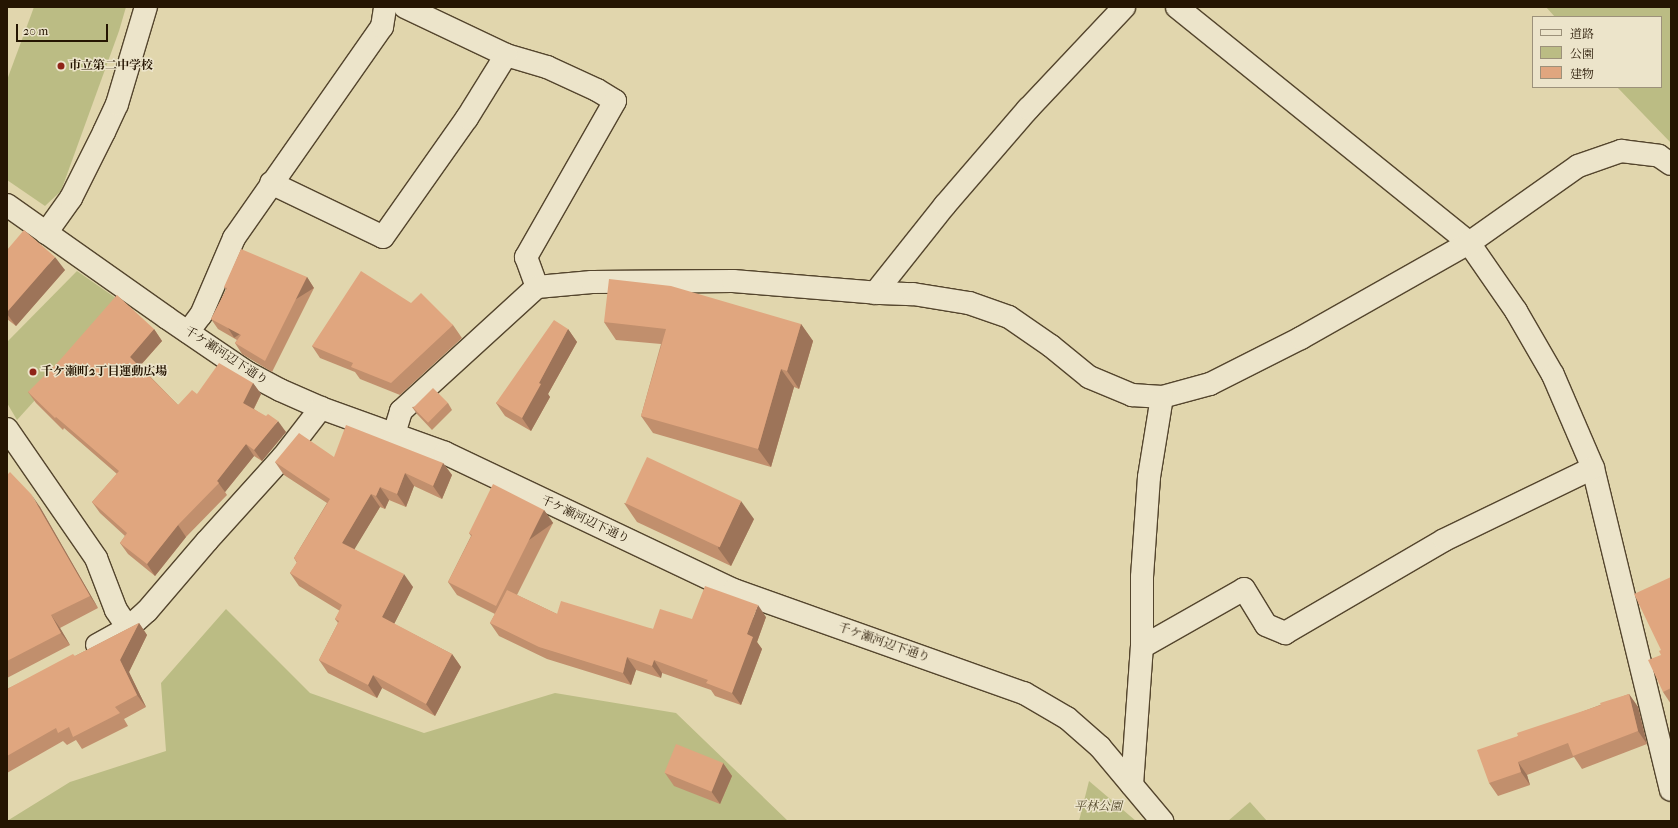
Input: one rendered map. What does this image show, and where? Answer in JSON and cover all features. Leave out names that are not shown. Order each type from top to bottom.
[{"type":"street","points":[[46,233],[71,198],[117,104],[146,7]]},
{"type":"street","points":[[188,332],[201,315],[234,238],[271,183],[382,27],[385,7]]},
{"type":"street","points":[[405,7],[506,55],[546,67],[597,90],[615,101],[526,257],[537,287]]},
{"type":"street","points":[[875,293],[945,205],[1028,109],[1124,7]]},
{"type":"street","points":[[1177,7],[1469,243],[1516,311],[1553,375],[1593,468],[1671,790]]},
{"type":"street","points":[[271,183],[383,237],[467,118],[506,55]]},
{"type":"street","points":[[394,434],[401,411],[537,287],[592,282],[732,281],[875,293],[913,294],[969,303],[1009,317],[1050,346],[1089,377],[1132,395],[1162,397],[1210,384],[1301,338],[1469,243],[1578,166],[1621,151],[1659,156],[1671,164]]},
{"type":"street","name":"千ケ瀬河辺下通り","points":[[7,205],[248,373],[280,390],[321,408],[445,453],[734,590],[1024,693],[1067,718],[1100,747],[1162,821]]},
{"type":"street","points":[[1132,785],[1142,647],[1142,577],[1149,477],[1162,397]]},
{"type":"street","points":[[76,656],[128,628],[147,611],[206,541],[247,499],[283,457],[321,408]]},
{"type":"street","points":[[11,444],[96,558],[116,610],[128,628]]},
{"type":"street","points":[[1142,647],[1244,589],[1266,625],[1285,633],[1444,540],[1593,468]]},
{"type":"green space","name":"市立第二中学校","points":[[34,7],[126,7],[119,31],[61,191],[45,206],[7,180],[7,80]]},
{"type":"green space","points":[[1546,7],[1671,7],[1671,143],[1618,88],[1662,88],[1662,16],[1554,16]]},
{"type":"green space","name":"千ケ瀬町2丁目運動広場","points":[[77,271],[123,303],[17,420],[7,403],[7,342]]},
{"type":"green space","points":[[226,609],[310,693],[424,733],[555,693],[676,713],[788,821],[7,821],[70,782],[166,751],[161,683]]},
{"type":"green space","name":"平林公園","points":[[1089,781],[1136,821],[1079,821]]},
{"type":"green space","points":[[1250,802],[1267,821],[1228,821]]},
{"type":"building","points":[[24,230],[55,257],[7,312],[7,250]]},
{"type":"building","points":[[241,249],[307,277],[265,361],[235,343],[241,335],[211,319],[227,288],[224,287]]},
{"type":"building","points":[[361,271],[411,303],[421,293],[453,325],[391,383],[351,367],[353,363],[312,346]]},
{"type":"building","points":[[609,279],[671,286],[801,324],[787,371],[781,369],[758,449],[641,416],[666,329],[604,322]]},
{"type":"building","points":[[117,295],[154,329],[130,357],[178,405],[192,390],[197,394],[219,363],[253,383],[243,403],[266,416],[268,414],[278,421],[254,450],[246,444],[217,481],[219,483],[178,525],[147,564],[120,543],[127,533],[92,502],[119,471],[56,417],[55,418],[28,392],[60,360]]},
{"type":"building","points":[[554,320],[568,329],[539,383],[541,384],[522,418],[496,403]]},
{"type":"building","points":[[433,388],[448,403],[428,423],[413,408]]},
{"type":"building","points":[[346,425],[443,463],[433,486],[405,473],[397,494],[380,487],[376,496],[371,494],[342,543],[404,574],[382,617],[452,654],[426,704],[373,675],[368,685],[319,660],[339,621],[335,619],[342,605],[290,573],[297,562],[294,558],[330,499],[275,462],[299,433],[334,457]]},
{"type":"building","points":[[647,457],[741,501],[720,547],[625,503]]},
{"type":"building","points":[[10,472],[31,494],[90,596],[51,615],[61,633],[7,661],[7,475]]},
{"type":"building","points":[[493,484],[544,510],[496,606],[448,582],[472,535],[469,533]]},
{"type":"building","points":[[1671,577],[1671,688],[1663,692],[1648,660],[1661,655],[1659,651],[1661,650],[1634,594]]},
{"type":"building","points":[[705,586],[758,605],[747,634],[753,637],[732,693],[706,683],[708,680],[654,660],[652,666],[627,657],[623,673],[539,647],[490,623],[507,590],[557,614],[561,601],[653,629],[660,609],[692,619]]},
{"type":"building","points":[[139,623],[120,660],[137,695],[115,707],[120,713],[73,737],[69,727],[58,733],[56,728],[7,756],[7,689],[73,654],[75,656]]},
{"type":"building","points":[[1629,694],[1638,731],[1573,756],[1568,743],[1518,762],[1521,772],[1489,783],[1477,750],[1518,736],[1517,733]]},
{"type":"building","points":[[676,744],[723,763],[712,792],[664,773]]},
{"type":"place","name":"市立第二中学校","points":[[61,66]]},
{"type":"place","name":"千ケ瀬町2丁目運動広場","points":[[33,372]]}]
